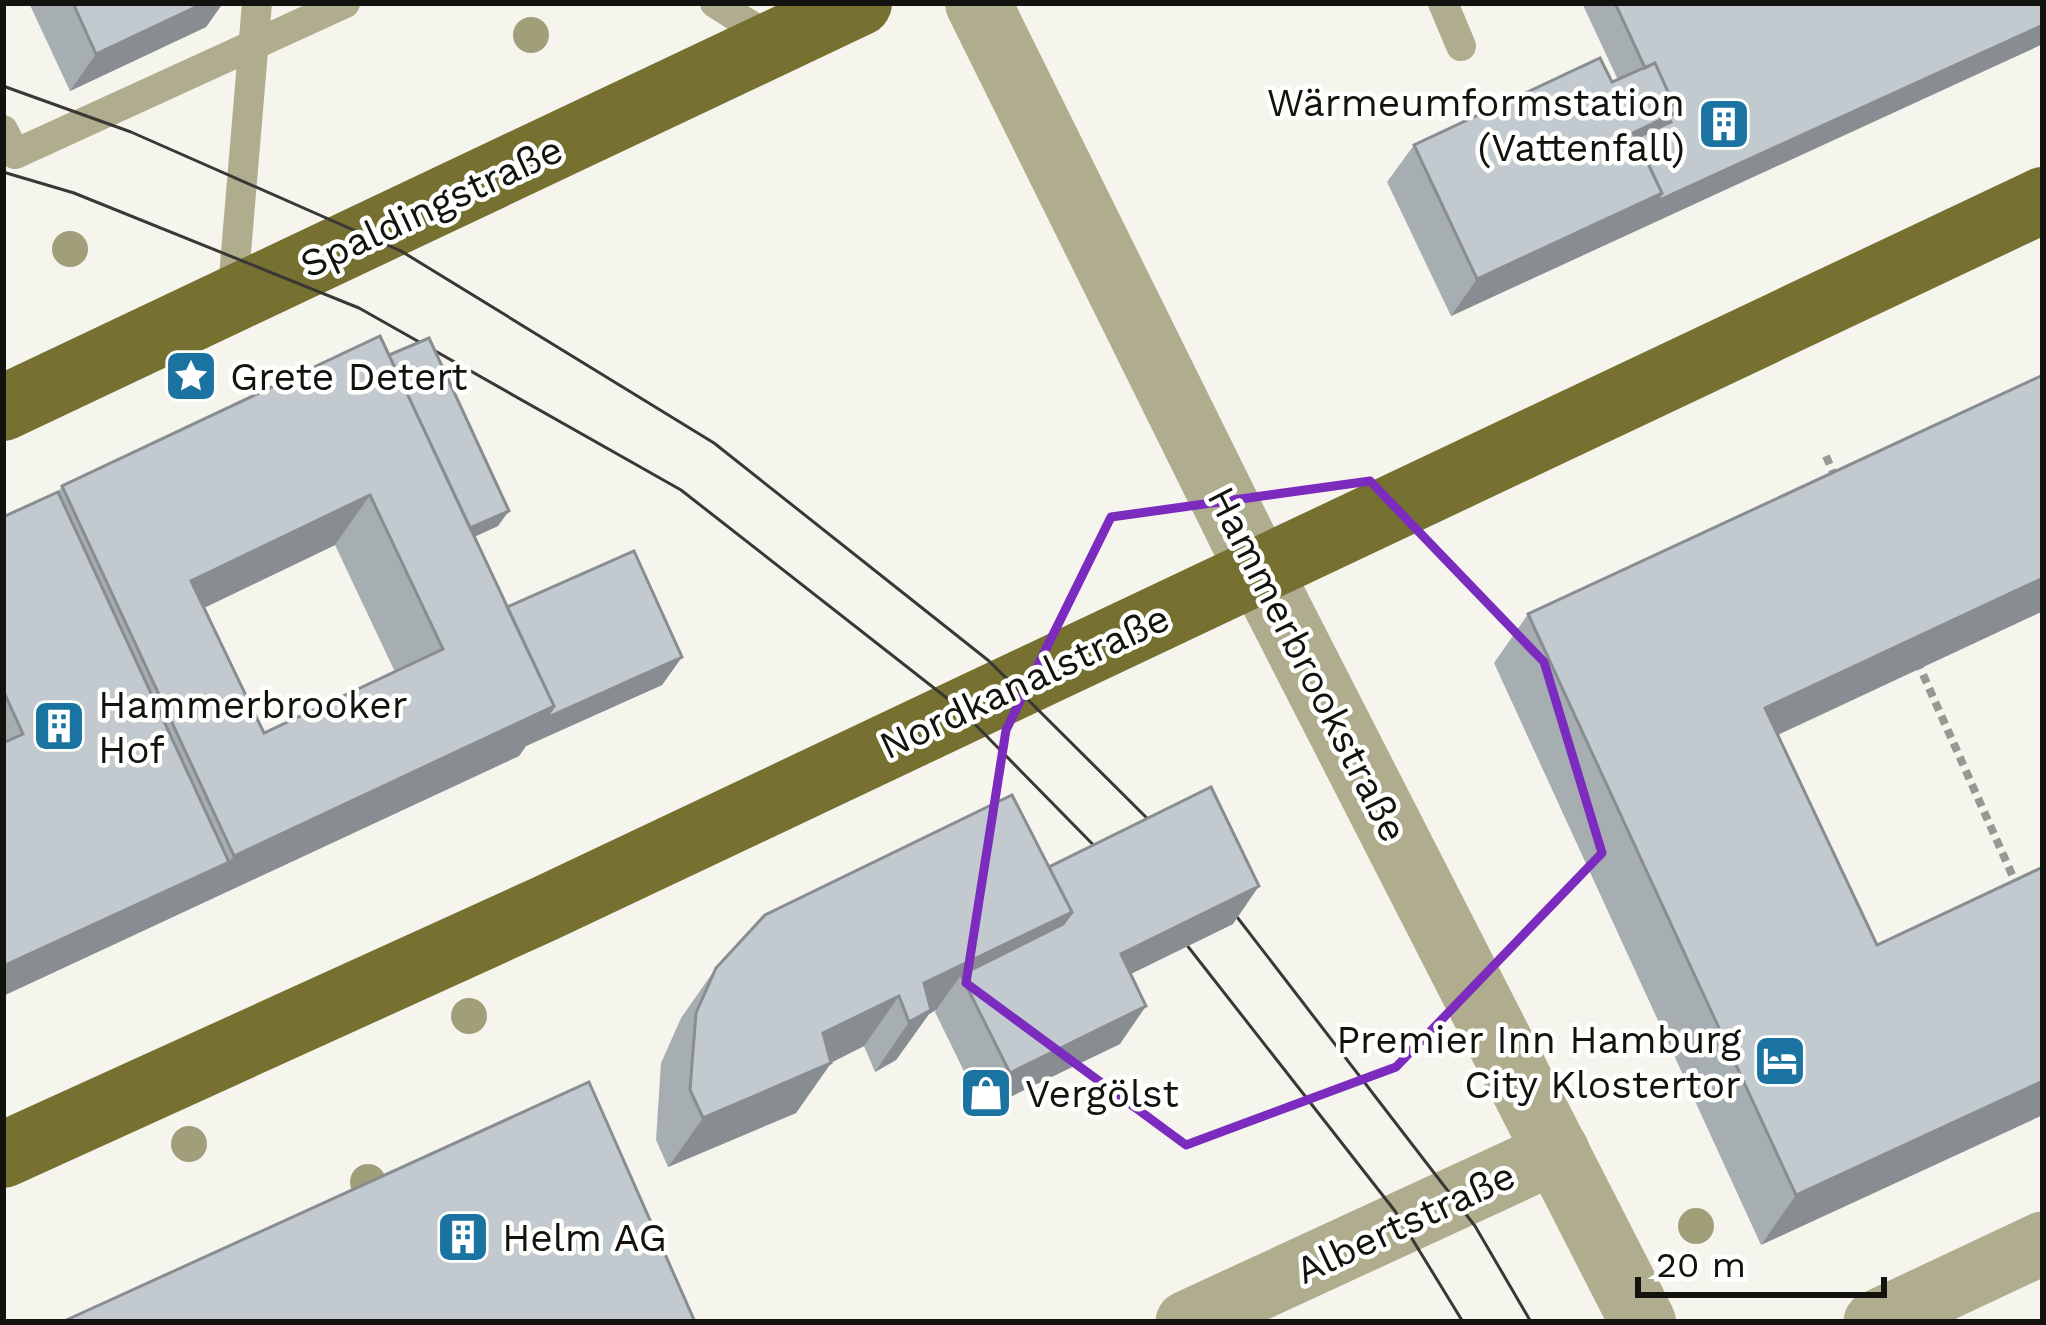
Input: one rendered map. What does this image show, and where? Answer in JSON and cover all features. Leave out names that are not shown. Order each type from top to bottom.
[{"type":"main road","name":"Spaldingstraße","points":[[3,408],[859,3]]},
{"type":"main road","name":"Nordkanalstraße","points":[[3,1155],[544,909],[2043,200]]},
{"type":"street","name":"Hammerbrookstraße","points":[[978,3],[1258,569],[1643,1322]]},
{"type":"street","name":"Albertstraße","points":[[1187,1322],[1558,1151]]},
{"type":"street","points":[[1875,1322],[2043,1243]]},
{"type":"lane","points":[[232,300],[257,3]]},
{"type":"lane","points":[[3,130],[14,154],[345,3]]},
{"type":"lane","points":[[715,3],[777,42]]},
{"type":"lane","points":[[1443,3],[1461,46]]},
{"type":"path","points":[[1826,456],[1836,478]]},
{"type":"path","points":[[1911,647],[2024,902]]},
{"type":"highlighted area","points":[[1370,481],[1544,662],[1602,853],[1396,1067],[1186,1145],[966,983],[1006,730],[1111,517]]},
{"type":"building","points":[[73,3],[204,3],[96,54]]},
{"type":"building","points":[[1615,3],[2043,3],[2043,25],[1655,202],[1662,193],[1636,138],[1671,122],[1668,117],[1677,112],[1655,63],[1645,68]]},
{"type":"building","points":[[1600,58],[1612,82],[1655,63],[1677,112],[1633,133],[1662,193],[1477,279],[1414,145]]},
{"type":"building","points":[[380,336],[554,706],[234,856],[62,486]],"holes":[[[370,495],[443,649],[264,733],[191,581]]]},
{"type":"building","points":[[429,338],[509,511],[470,528],[389,355]]},
{"type":"building","points":[[2043,375],[2043,578],[1765,708],[1877,945],[2043,867],[2043,1081],[1796,1195],[1528,614]]},
{"type":"building","name":"Hammerbrooker Hof","points":[[58,492],[229,862],[3,966],[3,743],[23,734],[3,690],[3,517]]},
{"type":"building","points":[[634,551],[682,657],[546,718],[554,706],[507,607]]},
{"type":"building","points":[[1211,787],[1259,886],[1121,954],[1146,1006],[1010,1073],[961,975],[1063,924],[1072,912],[1049,867]]},
{"type":"building","points":[[1012,795],[1072,912],[924,983],[931,1010],[909,1022],[899,996],[823,1033],[831,1063],[703,1118],[690,1090],[696,1013],[716,968],[765,915]]},
{"type":"building","name":"Helm AG","points":[[589,1082],[695,1322],[62,1322]]},
{"type":"tram line","points":[[3,86],[131,132],[401,251],[714,443],[989,661],[1172,843]]},
{"type":"tram line","points":[[3,172],[74,193],[359,308],[681,490],[957,706],[1118,870]]},
{"type":"tram line","points":[[1217,891],[1475,1226],[1531,1322]]},
{"type":"tram line","points":[[1168,921],[1395,1211],[1463,1322]]},
{"type":"place","name":"Wärmeumformstation (Vattenfall)","points":[[1724,124]]},
{"type":"place","name":"Grete Detert","points":[[191,376]]},
{"type":"place","name":"Hammerbrooker Hof","points":[[59,726]]},
{"type":"place","name":"Premier Inn Hamburg City Klostertor","points":[[1780,1061]]},
{"type":"place","name":"Vergölst","points":[[986,1093]]},
{"type":"place","name":"Helm AG","points":[[463,1237]]}]
